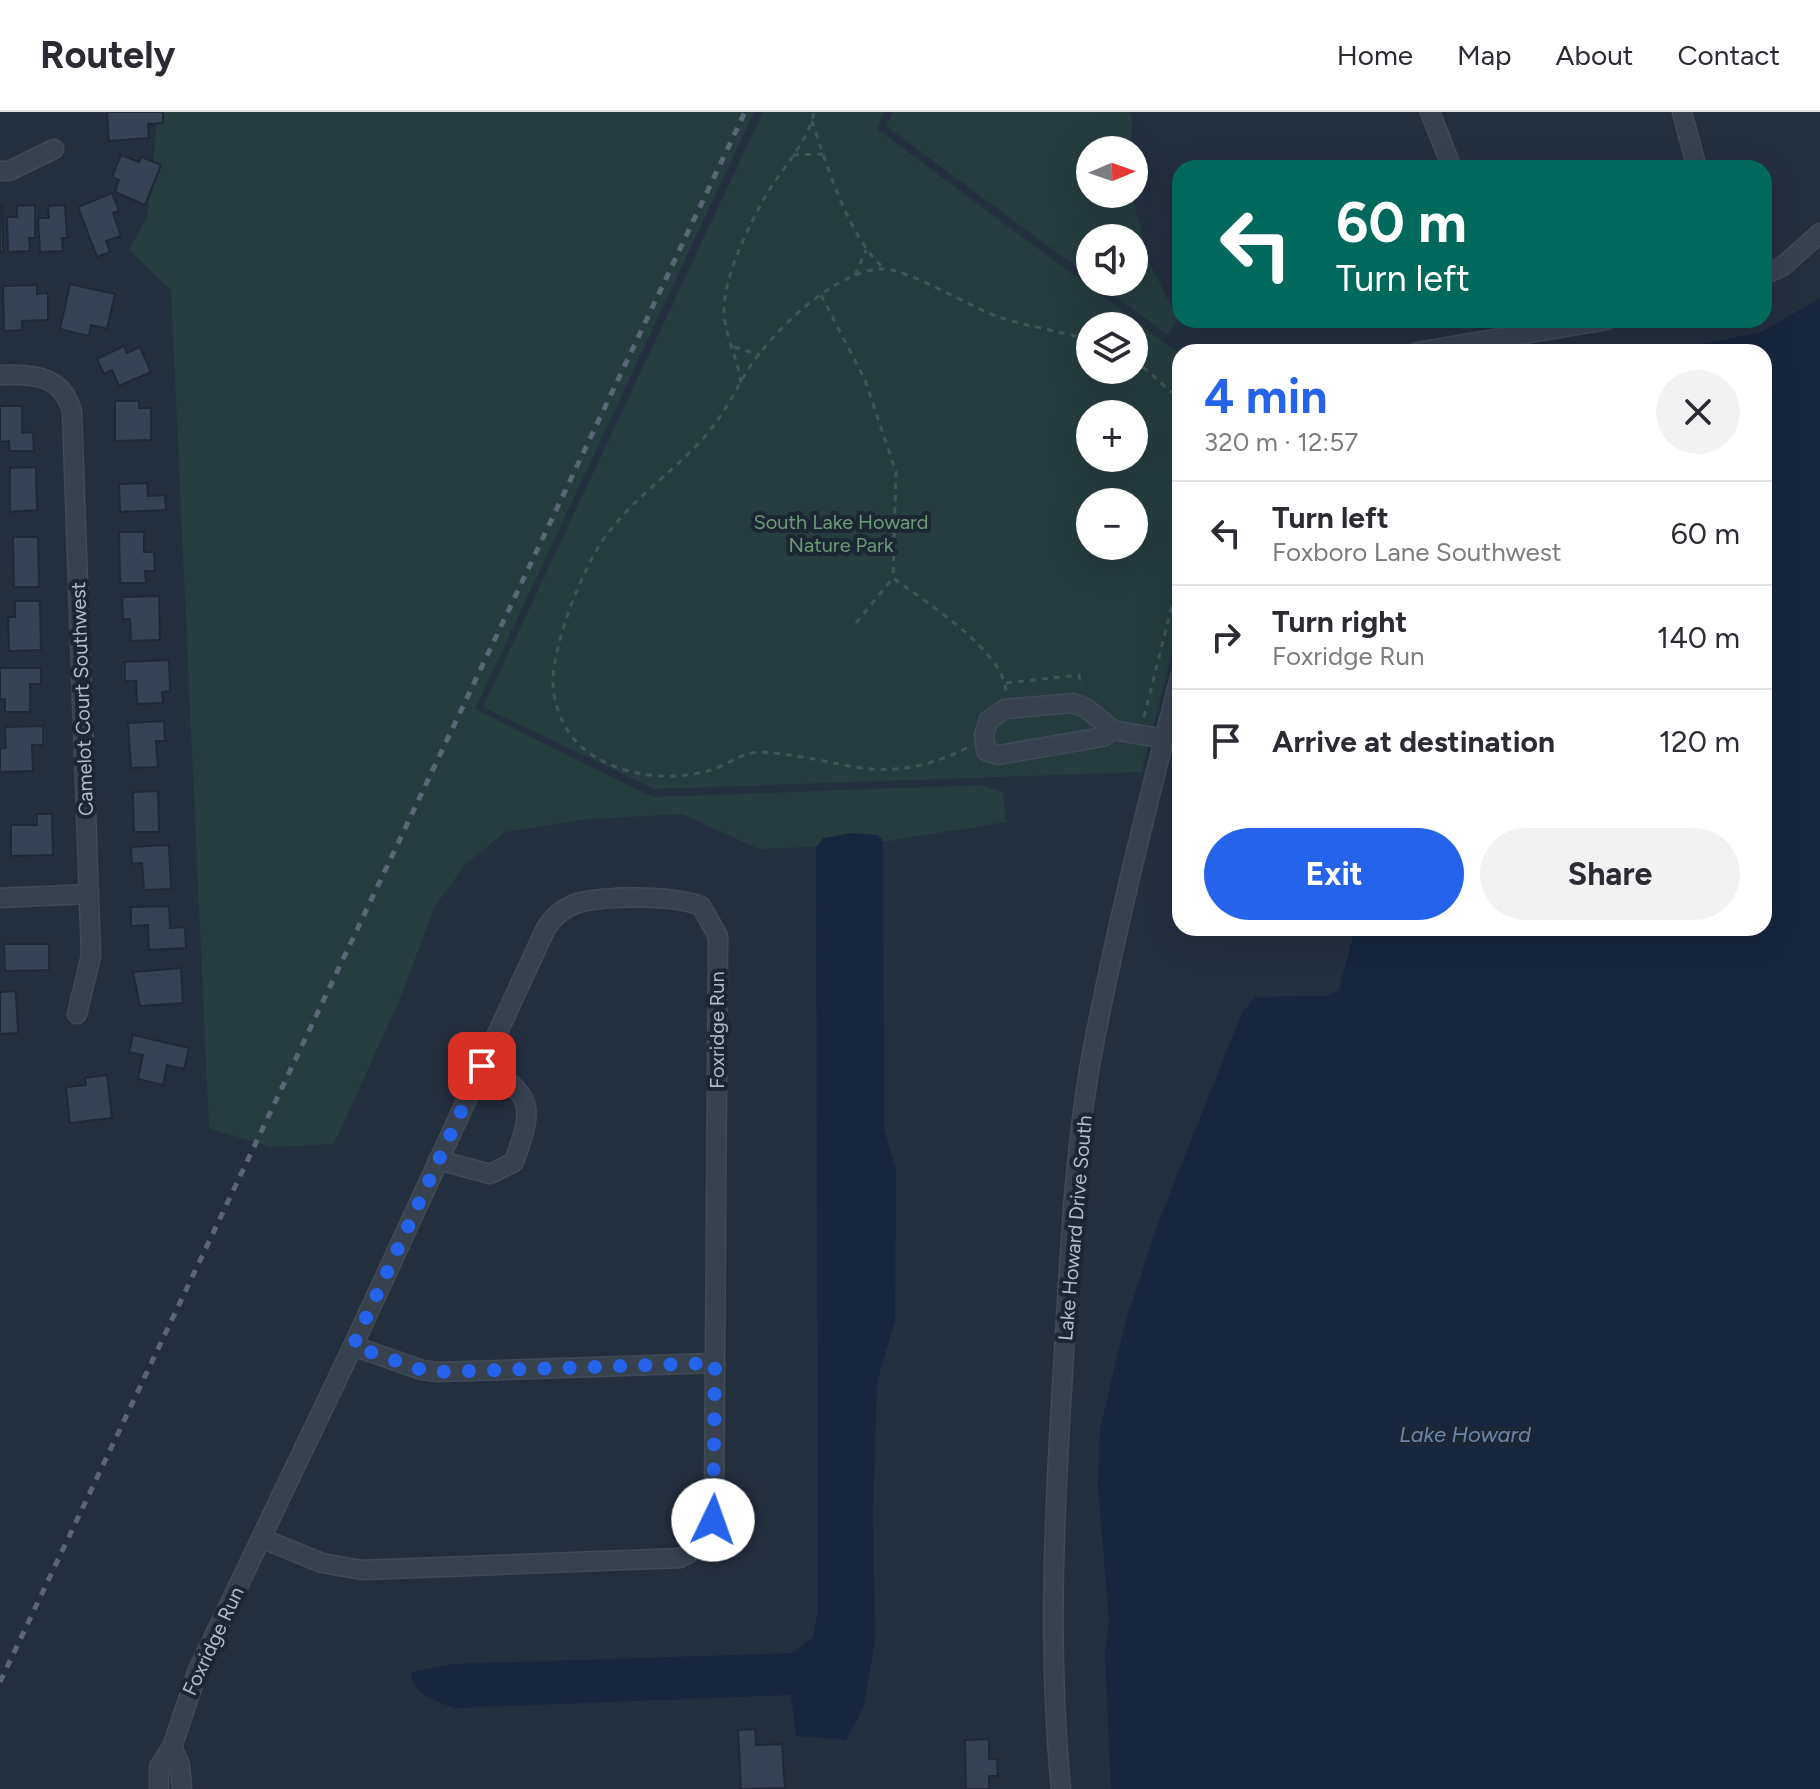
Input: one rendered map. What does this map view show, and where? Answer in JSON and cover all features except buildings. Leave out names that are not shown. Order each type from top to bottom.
[{"type":"street","points":[[1430,112],[1449,160]]},
{"type":"street","points":[[1682,112],[1695,160]]},
{"type":"street","points":[[0,171],[9,171],[54,149]]},
{"type":"street","points":[[1772,271],[1783,266],[1820,233]]},
{"type":"street","points":[[1446,344],[1500,329]]},
{"type":"street","name":"Camelot Court Southwest","points":[[0,375],[33,374],[61,386],[72,412],[91,956],[77,1014]]},
{"type":"street","points":[[1113,730],[1103,737],[998,755],[986,751],[984,735],[989,720],[1005,709],[1073,703],[1086,708],[1113,730],[1165,739]]},
{"type":"street","name":"Lake Howard Drive South","points":[[1061,1789],[1056,1735],[1054,1575],[1065,1325],[1079,1163],[1092,1056],[1172,710]]},
{"type":"street","points":[[0,898],[88,894]]},
{"type":"street","name":"Foxridge Run","points":[[159,1789],[159,1767],[172,1747],[198,1670],[261,1538],[353,1346],[546,928],[568,907],[596,901],[672,899],[701,906],[718,936],[713,1520],[702,1547],[680,1558],[362,1570],[322,1563],[261,1538]]},
{"type":"street","points":[[438,1160],[490,1174],[514,1162],[529,1122],[528,1107],[511,1081],[482,1066]]},
{"type":"street","points":[[353,1346],[422,1370],[438,1372],[715,1363]]},
{"type":"street","points":[[172,1747],[180,1765],[182,1789]]},
{"type":"path","points":[[741,383],[724,311],[727,290],[765,197],[793,155],[814,112]]},
{"type":"path","points":[[812,121],[866,250],[885,269],[1001,318],[1076,337]]},
{"type":"path","points":[[793,155],[824,154]]},
{"type":"path","points":[[855,276],[866,250]]},
{"type":"path","points":[[885,269],[855,276],[821,295],[786,324],[760,355],[705,436],[624,513],[592,560],[568,619],[553,678],[561,718],[573,738],[588,753],[611,764],[654,775],[695,775],[756,752],[870,771],[920,766],[969,747]]},
{"type":"path","points":[[821,295],[865,380],[896,472],[893,578],[856,623]]},
{"type":"path","points":[[734,347],[760,355]]},
{"type":"path","points":[[1148,371],[1172,393]]},
{"type":"path","points":[[893,578],[977,642],[1006,683],[1006,698]]},
{"type":"path","points":[[1144,717],[1172,606]]},
{"type":"green space","points":[[158,112],[754,112],[475,709],[652,797],[982,785],[1003,793],[1006,822],[883,842],[878,835],[824,838],[816,847],[758,849],[683,814],[590,819],[505,832],[465,865],[435,906],[399,1001],[334,1144],[270,1147],[209,1128],[171,290],[129,250],[147,217]]},
{"type":"green space","name":"South Lake Howard Nature Park","points":[[763,112],[884,112],[877,129],[1076,277],[1076,296],[1102,296],[1123,312],[1076,312],[1076,384],[1148,384],[1148,330],[1172,348],[1172,652],[1142,772],[654,789],[483,707]]},
{"type":"green space","points":[[893,112],[1129,112],[1131,136],[1076,136],[1076,208],[1136,208],[1140,224],[1076,224],[1076,267],[886,126]]},
{"type":"green space","points":[[1148,258],[1172,307],[1172,328],[1168,335],[1148,320],[1148,312],[1137,312],[1115,296],[1148,296]]},
{"type":"water","name":"Lake Howard","points":[[1820,298],[1820,1789],[1111,1789],[1105,1654],[1109,1620],[1098,1487],[1100,1429],[1125,1324],[1157,1226],[1242,1013],[1255,997],[1326,996],[1339,990],[1353,936],[1772,936],[1772,344],[1702,344],[1762,332]]},
{"type":"water","points":[[851,833],[878,835],[883,842],[884,1128],[896,1169],[895,1320],[877,1382],[873,1513],[875,1641],[863,1709],[846,1740],[796,1736],[791,1695],[454,1708],[433,1699],[420,1692],[411,1672],[452,1664],[792,1653],[813,1637],[818,1611],[816,847],[824,838]]},
{"type":"railway","points":[[0,1682],[745,112]]},
{"type":"route","points":[[482,1066],[353,1346],[422,1370],[438,1372],[715,1363],[713,1520]]}]
